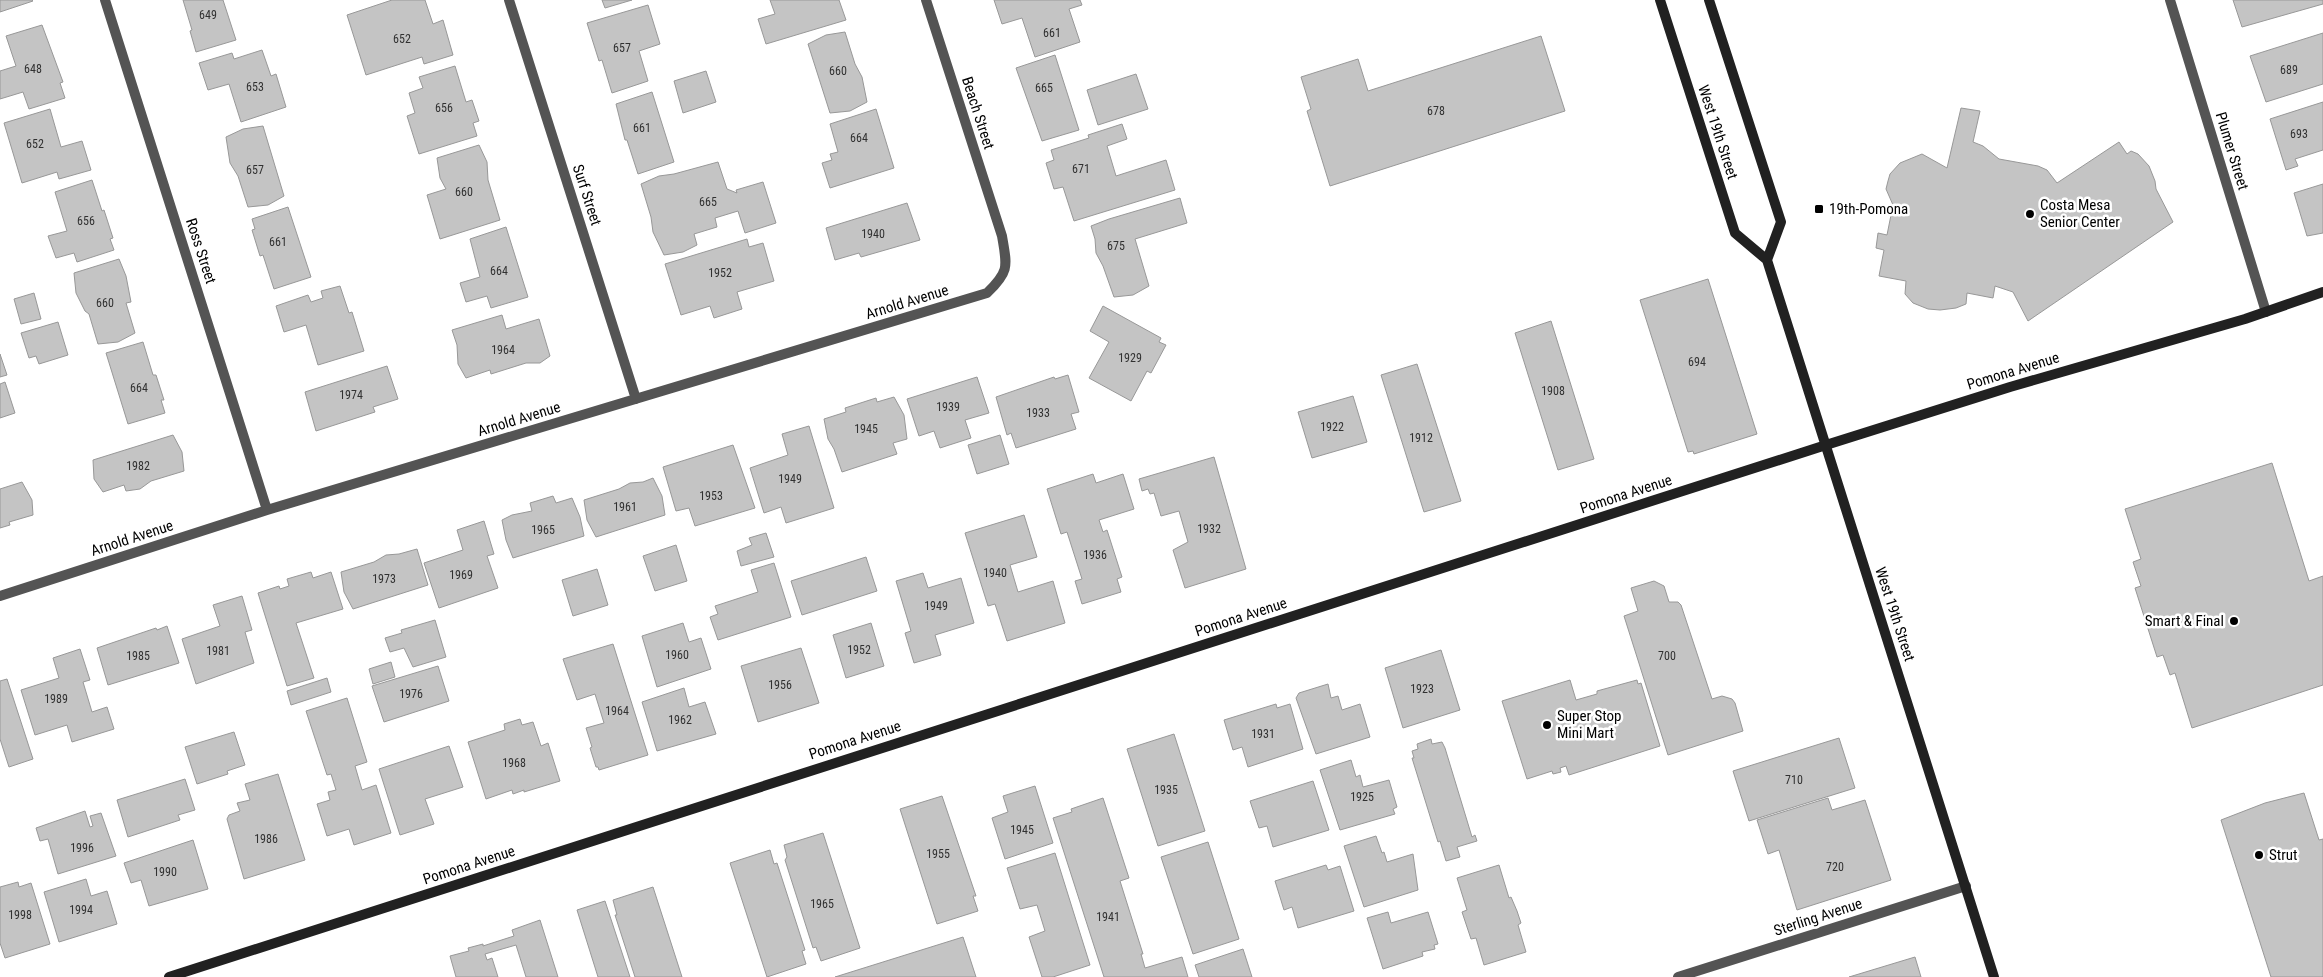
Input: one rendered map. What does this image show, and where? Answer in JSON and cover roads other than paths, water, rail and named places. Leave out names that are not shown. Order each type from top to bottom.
[{"type":"street","name":"Ross Street","points":[[105,0],[267,510]]},
{"type":"street","name":"Surf Street","points":[[508,0],[636,399]]},
{"type":"street","name":"Beach Street","points":[[926,0],[1002,236]]},
{"type":"street","name":"West 19th Street","points":[[1660,0],[1735,233],[1766,260],[1994,977]]},
{"type":"street","points":[[1709,0],[1780,222],[1766,260]]},
{"type":"street","name":"Plumer Street","points":[[2170,0],[2266,312]]},
{"type":"street","name":"Arnold Avenue","points":[[0,596],[267,510],[987,293],[1002,278],[1006,262],[1002,236]]},
{"type":"street","name":"Pomona Avenue","points":[[169,977],[1826,445],[2010,387],[2266,312],[2323,292]]},
{"type":"street","name":"Sterling Avenue","points":[[1678,977],[1966,886]]},
{"type":"place","name":"19th-Pomona","points":[[1819,209]]},
{"type":"place","name":"Costa Mesa Senior Center","points":[[2030,214]]},
{"type":"place","name":"Smart & Final","points":[[2234,621]]},
{"type":"place","name":"Super Stop Mini Mart","points":[[1547,725]]},
{"type":"place","name":"Strut","points":[[2259,855]]}]
